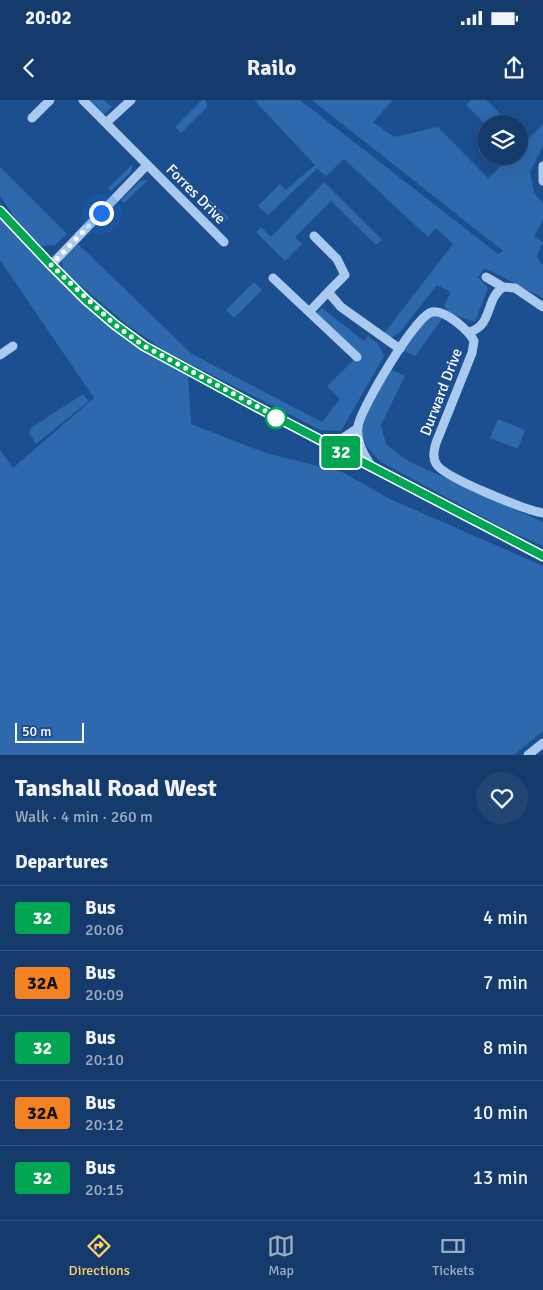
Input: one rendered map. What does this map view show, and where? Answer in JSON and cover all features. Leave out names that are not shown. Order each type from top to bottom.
[{"type":"street","points":[[32,118],[50,100]]},
{"type":"street","name":"Forres Drive","points":[[83,100],[224,242]]},
{"type":"street","points":[[106,123],[131,100]]},
{"type":"street","name":"Forres Drive","points":[[51,265],[147,165]]},
{"type":"street","points":[[0,212],[51,265],[114,324],[144,346],[375,470],[543,556]]},
{"type":"street","points":[[309,312],[345,274],[337,259],[314,236]]},
{"type":"street","points":[[486,277],[503,287],[515,288],[543,308]]},
{"type":"street","points":[[273,278],[357,357]]},
{"type":"street","name":"Durward Drive","points":[[503,287],[498,290],[483,324],[469,332],[474,341],[474,347],[436,443],[434,450],[435,462],[444,473],[543,513]]},
{"type":"street","points":[[328,292],[341,307],[400,349]]},
{"type":"street","points":[[375,470],[362,450],[358,428],[364,409],[386,368],[420,321],[431,312],[445,315],[469,332]]},
{"type":"street","points":[[0,355],[13,346]]},
{"type":"street","points":[[328,445],[337,442],[358,428]]},
{"type":"street","points":[[528,755],[543,743]]},
{"type":"shaded area","points":[[90,100],[104,100],[112,107],[104,114]]},
{"type":"shaded area","points":[[202,100],[206,100],[207,107],[181,133],[175,127]]},
{"type":"shaded area","points":[[254,100],[300,100],[498,254],[503,251],[312,100],[393,100],[373,122],[394,137],[438,127],[488,178],[502,165],[528,165],[528,139],[543,124],[543,146],[530,172],[534,193],[543,203],[543,219],[534,237],[543,242],[537,255],[540,263],[543,264],[543,298],[484,269],[478,277],[488,288],[475,322],[451,314],[444,306],[451,292],[437,285],[400,332],[392,337],[382,336],[453,244],[436,228],[428,237],[344,159],[326,176],[317,169],[268,215],[258,206],[280,184],[286,190],[315,165]]},
{"type":"shaded area","points":[[471,100],[486,100],[502,115],[478,115],[478,117],[466,105]]},
{"type":"shaded area","points":[[133,164],[131,172],[111,191],[108,188]]},
{"type":"shaded area","points":[[0,167],[67,234],[55,245],[42,246],[23,230],[0,196]]},
{"type":"shaded area","points":[[148,180],[124,203],[121,200],[140,181]]},
{"type":"shaded area","points":[[324,182],[382,240],[376,245],[331,201],[295,237],[302,244],[285,261],[256,232],[261,227],[271,237]]},
{"type":"shaded area","points":[[209,199],[229,218],[222,224],[203,205]]},
{"type":"shaded area","points":[[0,212],[114,324],[188,371],[191,424],[266,453],[342,472],[390,499],[543,566],[543,731],[514,755],[0,755],[0,450],[13,468],[94,398],[0,260]]},
{"type":"shaded area","points":[[78,244],[192,354],[322,422],[340,399],[327,386],[357,357],[314,316],[322,308],[364,341],[368,336],[378,344],[384,356],[341,431],[320,430],[165,351],[126,324],[63,270],[62,260]]},
{"type":"shaded area","points":[[254,282],[262,290],[234,318],[226,310]]},
{"type":"shaded area","points":[[425,315],[445,315],[415,356],[400,349]]},
{"type":"shaded area","points":[[387,368],[405,376],[381,425],[386,444],[408,461],[543,522],[543,546],[507,530],[381,462],[371,452],[363,440],[361,430]]},
{"type":"shaded area","points":[[83,394],[89,401],[36,444],[29,433],[31,428]]},
{"type":"shaded area","points":[[498,419],[525,430],[518,449],[490,438]]},
{"type":"bus line","name":"32","points":[[0,211],[86,300],[144,346],[360,462],[543,556]]},
{"type":"route","points":[[101,213],[51,265],[86,300],[144,346],[284,421],[276,418]]}]
